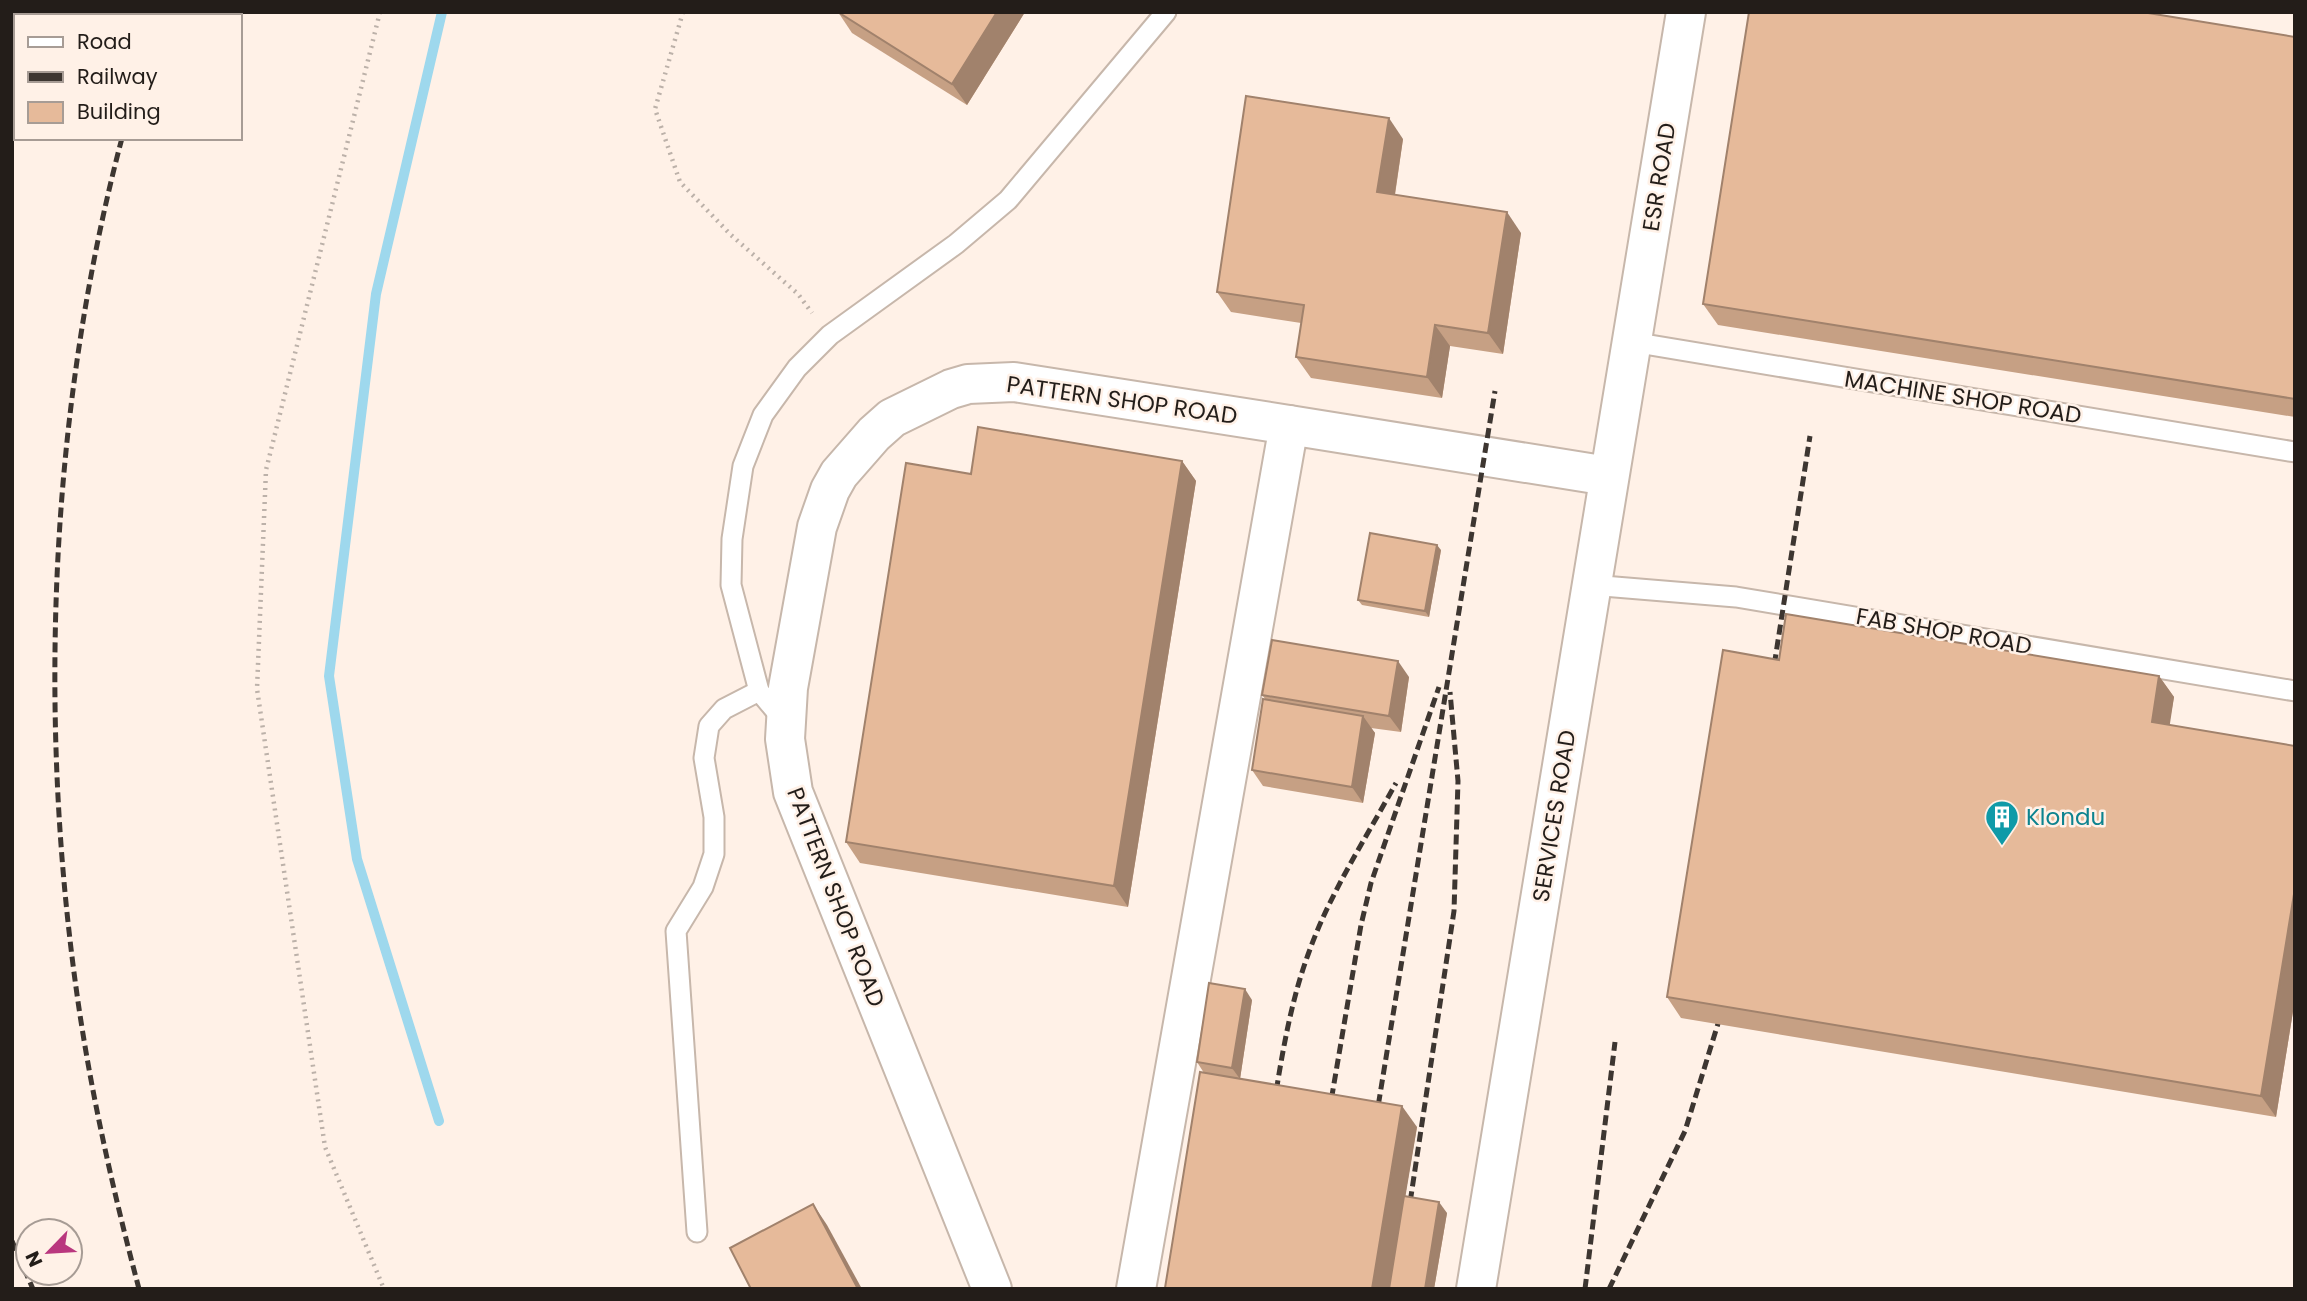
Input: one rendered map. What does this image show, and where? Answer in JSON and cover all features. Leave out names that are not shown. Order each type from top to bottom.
[{"type":"street","name":"ESR ROAD","points":[[1632,342],[1686,12]]},
{"type":"street","name":"SERVICES ROAD","points":[[1476,1289],[1632,342]]},
{"type":"street","name":"PATTERN SHOP ROAD","points":[[992,1289],[803,821],[787,760],[785,723],[791,675],[823,507],[853,456],[892,418],[951,388],[1014,382],[1608,476]]},
{"type":"street","points":[[1136,1289],[1289,425]]},
{"type":"lane","points":[[785,723],[759,691],[731,585],[732,540],[743,466],[755,432],[776,394],[830,335],[956,244],[1008,200],[1166,12]]},
{"type":"lane","name":"MACHINE SHOP ROAD","points":[[1632,342],[2295,452]]},
{"type":"lane","name":"FAB SHOP ROAD","points":[[1591,585],[1736,597],[2295,691]]},
{"type":"lane","points":[[697,1232],[676,931],[703,887],[715,854],[714,817],[704,758],[709,726],[724,709],[759,691]]},
{"type":"path","points":[[380,12],[266,470],[257,689],[326,1147],[384,1289]]},
{"type":"path","points":[[683,12],[655,109],[680,182],[731,235],[798,294],[830,335]]},
{"type":"building","points":[[838,12],[997,12],[952,84]]},
{"type":"building","points":[[1749,12],[2142,12],[2295,37],[2295,399],[1703,304]]},
{"type":"building","points":[[1246,96],[1389,118],[1377,192],[1507,212],[1488,333],[1435,325],[1427,377],[1296,357],[1304,305],[1217,292]]},
{"type":"building","points":[[978,427],[1182,461],[1114,886],[846,842],[906,463],[971,474]]},
{"type":"building","points":[[1370,533],[1437,545],[1425,611],[1358,600]]},
{"type":"building","name":"Klondu","points":[[1786,614],[2159,676],[2152,722],[2295,746],[2295,888],[2261,1096],[1667,997],[1723,650],[1779,660]]},
{"type":"building","points":[[1272,640],[1398,661],[1389,716],[1262,695]]},
{"type":"building","points":[[1263,699],[1363,716],[1352,787],[1252,770]]},
{"type":"building","points":[[1209,983],[1245,989],[1232,1068],[1197,1062]]},
{"type":"building","points":[[1200,1072],[1402,1106],[1372,1289],[1165,1288]]},
{"type":"building","points":[[1404,1196],[1439,1202],[1425,1289],[1389,1289]]},
{"type":"building","points":[[813,1204],[858,1289],[751,1289],[730,1248]]},
{"type":"waterway","points":[[439,1121],[357,859],[329,676],[376,294],[442,12]]},
{"type":"railway","points":[[122,140],[97,244],[78,353],[65,463],[57,574],[55,686],[58,797],[66,907],[80,1015],[106,1152],[139,1289]]},
{"type":"railway","points":[[1376,1119],[1495,391]]},
{"type":"railway","points":[[1772,679],[1810,436]]},
{"type":"railway","points":[[1329,1113],[1361,925],[1371,883],[1439,687]]},
{"type":"railway","points":[[1408,1216],[1454,911],[1458,781],[1450,692]]},
{"type":"railway","points":[[1274,1105],[1292,1008],[1309,952],[1338,887],[1396,783]]},
{"type":"railway","points":[[1609,1289],[1685,1131],[1724,1004]]},
{"type":"railway","points":[[1585,1289],[1615,1042]]},
{"type":"railway","points":[[12,1241],[33,1289]]},
{"type":"place","name":"Klondu","points":[[2002,847]]}]
